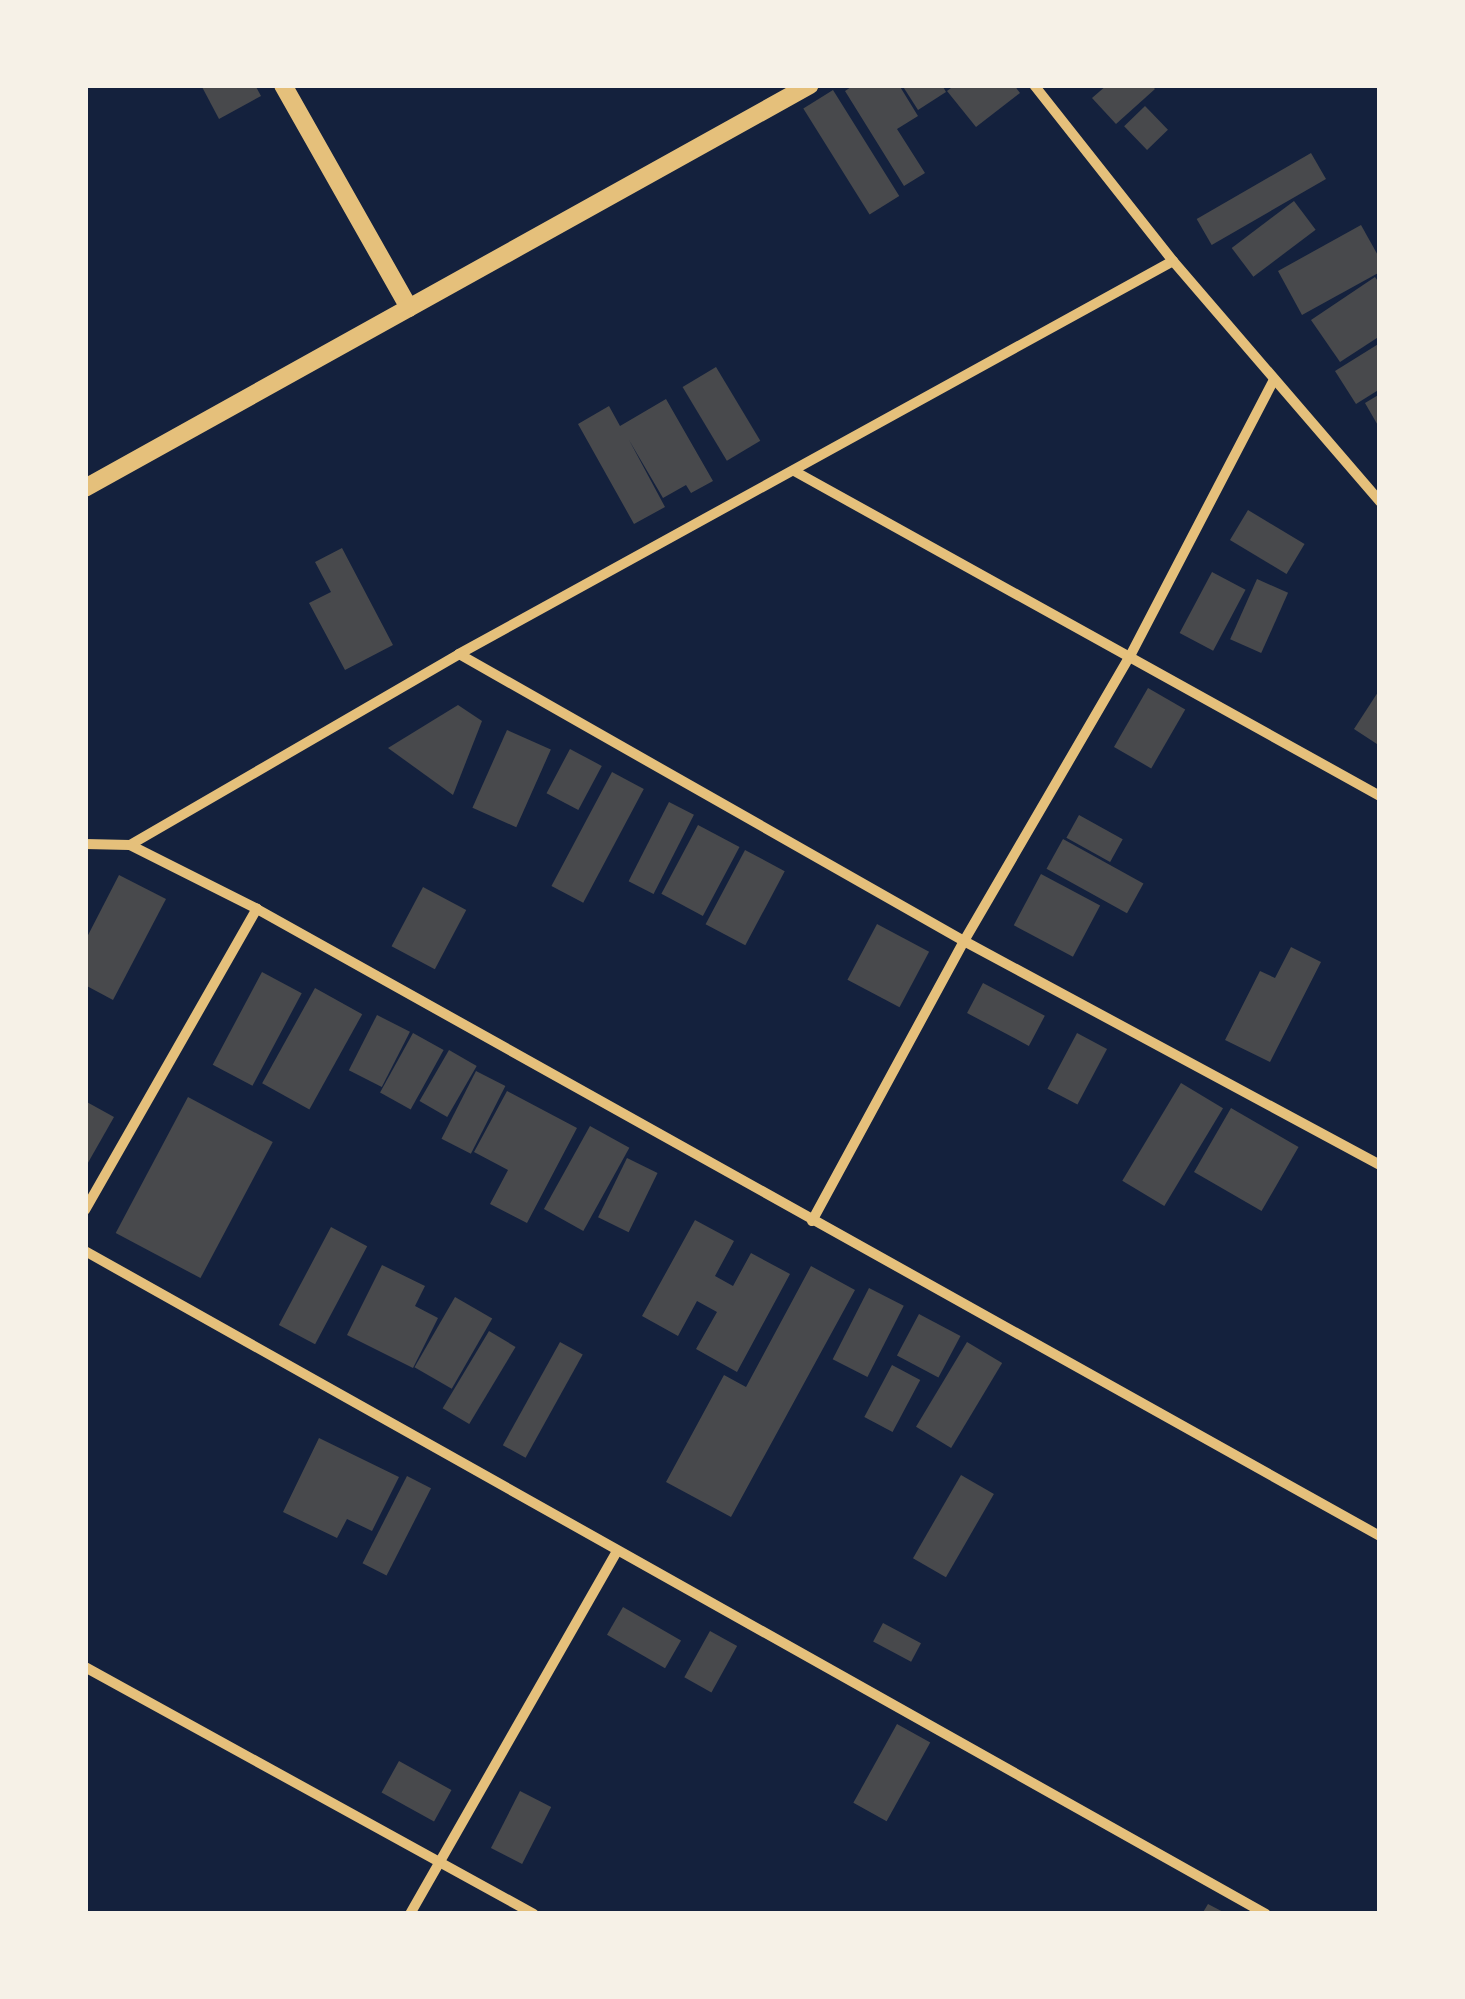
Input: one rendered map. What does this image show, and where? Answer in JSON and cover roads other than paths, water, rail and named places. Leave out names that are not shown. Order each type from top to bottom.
[{"type":"street","points":[[283,85],[409,308]]},
{"type":"street","points":[[85,488],[810,85]]},
{"type":"street","points":[[1034,85],[1172,262],[1380,502]]},
{"type":"street","points":[[130,845],[459,654],[1172,262]]},
{"type":"street","points":[[812,1221],[964,941],[1129,658],[1274,379]]},
{"type":"street","points":[[796,472],[1380,796]]},
{"type":"street","points":[[459,654],[964,941],[1380,1166]]},
{"type":"street","points":[[85,844],[130,845],[256,910],[1380,1536]]},
{"type":"street","points":[[85,1210],[256,910]]},
{"type":"street","points":[[85,1252],[1266,1914]]},
{"type":"street","points":[[410,1914],[617,1551]]},
{"type":"street","points":[[85,1667],[534,1914]]}]
